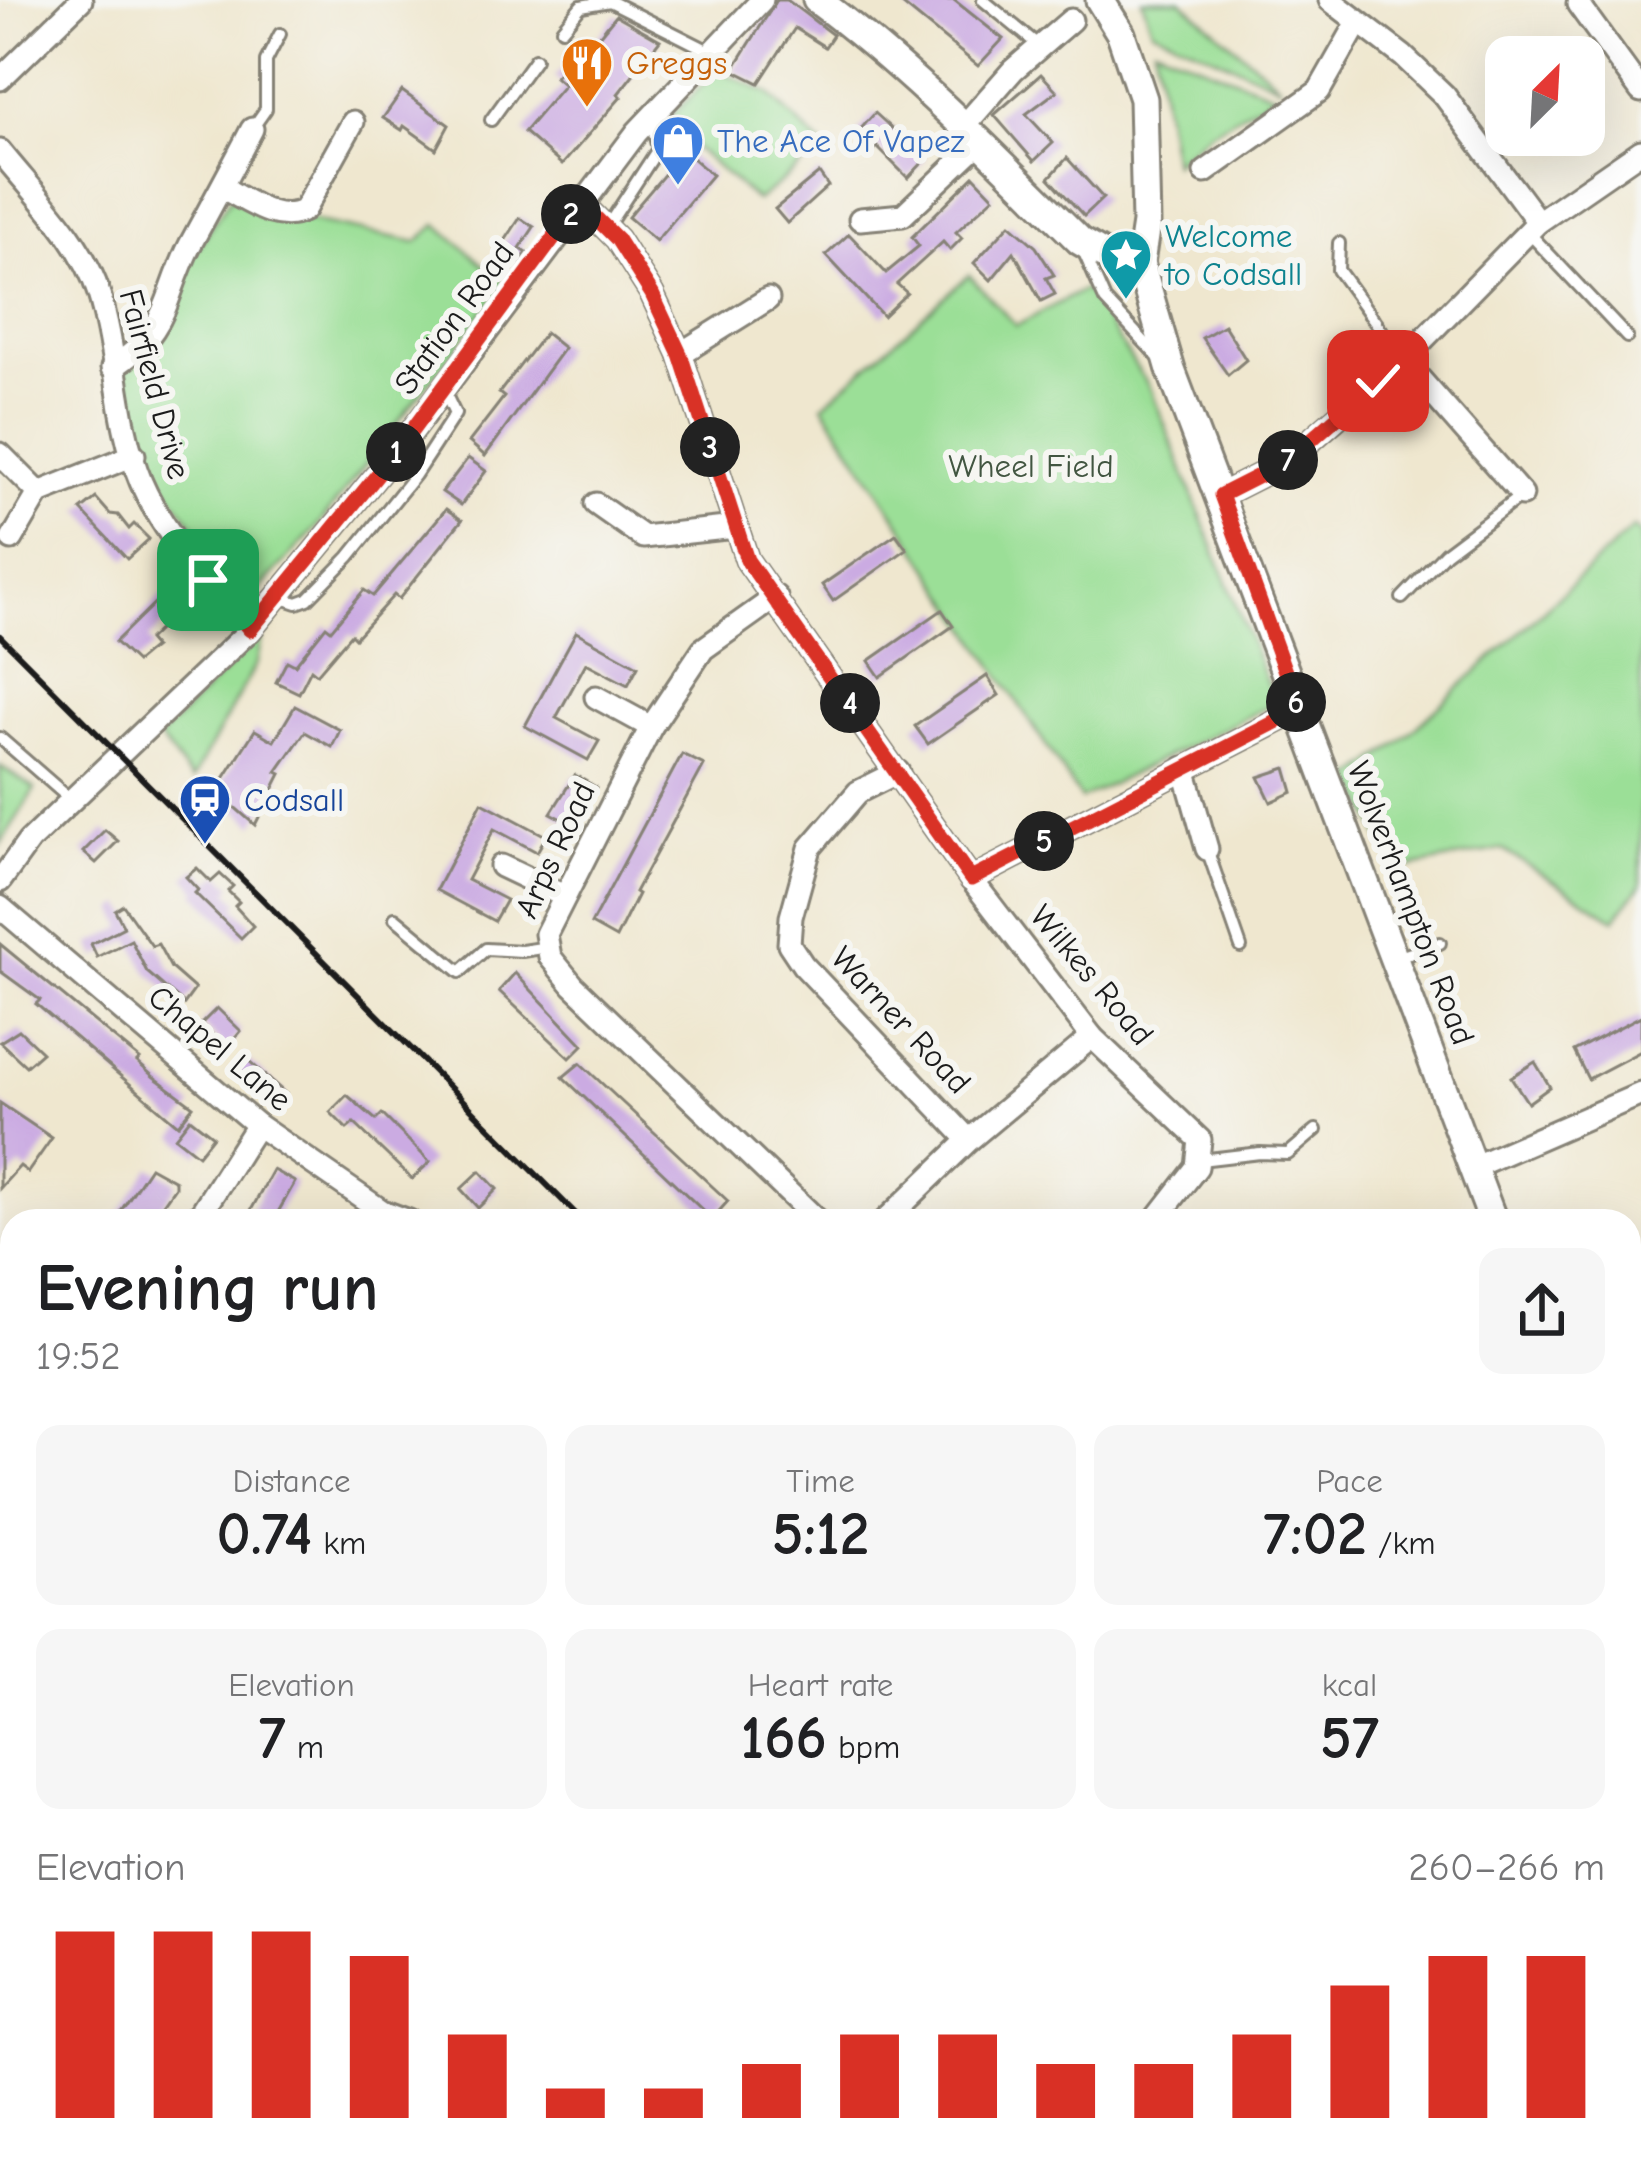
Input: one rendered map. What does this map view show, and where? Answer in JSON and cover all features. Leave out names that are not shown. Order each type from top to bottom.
[{"type":"street","points":[[0,79],[81,0]]},
{"type":"street","name":"Station Road","points":[[0,881],[29,841],[250,630],[397,451],[580,202],[651,117],[762,0]]},
{"type":"street","points":[[817,0],[902,68],[1080,241],[1102,254],[1140,262],[1146,224],[1143,100],[1121,34],[1100,0]]},
{"type":"street","points":[[1330,0],[1444,95],[1533,227]]},
{"type":"street","points":[[1578,4],[1641,91]]},
{"type":"street","points":[[860,219],[903,215],[972,134],[1038,45],[1071,20]]},
{"type":"street","points":[[1205,172],[1318,92],[1357,24]]},
{"type":"street","points":[[223,188],[279,216],[297,215],[304,211],[353,122]]},
{"type":"street","points":[[112,368],[148,340],[161,321],[189,248],[252,129]]},
{"type":"street","name":"Fairfield Drive","points":[[0,151],[85,262],[100,295],[134,455],[160,518],[250,630]]},
{"type":"street","points":[[1221,495],[1286,462],[1403,359],[1533,227],[1641,151]]},
{"type":"street","name":"Wilkes Road","points":[[580,202],[608,227],[652,294],[680,354],[747,560],[971,879],[1092,1037],[1195,1132],[1200,1140],[1199,1160]]},
{"type":"street","name":"Wolverhampton Road","points":[[1140,262],[1171,370],[1488,1209]]},
{"type":"street","points":[[680,354],[768,299]]},
{"type":"street","points":[[1403,359],[1522,495]]},
{"type":"street","points":[[0,454],[38,494]]},
{"type":"street","points":[[12,538],[38,494],[134,455]]},
{"type":"street","points":[[596,504],[643,537],[736,527]]},
{"type":"street","name":"Arps Road","points":[[776,597],[703,649],[651,727],[546,934],[550,957],[573,985],[806,1209]]},
{"type":"street","points":[[596,697],[651,727]]},
{"type":"street","points":[[971,879],[1299,710]]},
{"type":"street","points":[[1184,769],[1207,849]]},
{"type":"street","name":"Warner Road","points":[[898,772],[858,792],[810,848],[791,917],[789,944],[802,965],[969,1140]]},
{"type":"street","points":[[501,866],[565,896]]},
{"type":"street","name":"Chapel Lane","points":[[0,907],[257,1125],[379,1209]]},
{"type":"street","points":[[897,1209],[969,1140],[1092,1037]]},
{"type":"street","points":[[1472,1167],[1641,1094]]},
{"type":"street","points":[[204,1209],[257,1125]]},
{"type":"street","points":[[1165,1209],[1191,1178],[1199,1160]]},
{"type":"lane","points":[[983,0],[1038,45]]},
{"type":"lane","points":[[562,29],[581,6],[610,1],[713,53]]},
{"type":"lane","points":[[252,129],[266,109],[266,61],[280,34]]},
{"type":"lane","points":[[491,120],[535,59]]},
{"type":"lane","points":[[608,227],[658,149],[651,117]]},
{"type":"lane","points":[[1533,227],[1627,337]]},
{"type":"lane","points":[[1080,241],[1105,300],[1171,370]]},
{"type":"lane","points":[[1339,243],[1338,270],[1403,359]]},
{"type":"lane","points":[[274,596],[297,603],[308,599],[416,476],[455,414],[443,388]]},
{"type":"lane","points":[[1402,598],[1445,553],[1522,495]]},
{"type":"lane","points":[[0,738],[73,802]]},
{"type":"lane","points":[[1207,849],[1241,946]]},
{"type":"lane","points":[[395,918],[460,972],[486,949],[548,947]]},
{"type":"lane","points":[[1394,959],[1440,943]]},
{"type":"lane","points":[[1199,1160],[1291,1154],[1316,1130]]},
{"type":"green space","points":[[1142,0],[1181,0],[1281,86],[1152,29]]},
{"type":"green space","points":[[1154,46],[1275,94],[1208,133],[1173,163]]},
{"type":"green space","points":[[718,70],[768,93],[824,148],[757,201],[689,143],[693,135],[672,115]]},
{"type":"green space","points":[[230,198],[417,242],[437,224],[505,284],[318,526],[254,595],[241,593],[143,454],[123,367],[155,342],[175,309],[192,256]]},
{"type":"green space","name":"Wheel Field","points":[[969,275],[1016,326],[1085,289],[1151,390],[1275,703],[1081,799],[823,405]]},
{"type":"green space","points":[[1633,528],[1641,535],[1641,885],[1615,919],[1501,849],[1396,870],[1353,778],[1400,742]]},
{"type":"green space","points":[[257,639],[261,641],[257,662],[192,780],[159,738]]},
{"type":"green space","points":[[0,766],[35,789],[0,845]]},
{"type":"building","points":[[777,0],[787,0],[833,35],[825,47],[795,28],[759,83],[733,70]]},
{"type":"building","points":[[897,0],[954,0],[1003,39],[978,66]]},
{"type":"building","points":[[616,15],[660,40],[618,94],[621,97],[562,165],[524,132],[564,85],[555,77],[571,58],[577,63]]},
{"type":"building","points":[[1041,74],[1057,91],[1026,114],[1053,143],[1034,161],[994,115]]},
{"type":"building","points":[[402,91],[449,125],[436,149],[404,126],[402,130],[383,118]]},
{"type":"building","points":[[875,113],[926,159],[908,178],[877,147],[872,152],[856,134]]},
{"type":"building","points":[[684,151],[712,175],[656,241],[628,217]]},
{"type":"building","points":[[1067,158],[1103,198],[1084,216],[1049,178]]},
{"type":"building","points":[[819,173],[828,186],[787,223],[775,209]]},
{"type":"building","points":[[974,176],[994,197],[956,232],[962,238],[950,250],[943,242],[897,284],[907,293],[883,316],[826,255],[849,234],[886,273],[919,246],[912,237]]},
{"type":"building","points":[[520,218],[534,227],[520,248],[527,253],[517,266],[497,253]]},
{"type":"building","points":[[1010,224],[1036,247],[1054,275],[1046,278],[1055,294],[1041,301],[1014,252],[991,280],[974,263]]},
{"type":"building","points":[[1224,325],[1246,360],[1228,375],[1202,338]]},
{"type":"building","points":[[545,333],[564,348],[485,456],[469,442]]},
{"type":"building","points":[[468,458],[486,471],[461,505],[442,492]]},
{"type":"building","points":[[96,498],[129,529],[134,524],[149,539],[127,559],[81,510]]},
{"type":"building","points":[[446,509],[462,520],[399,599],[394,595],[355,638],[351,634],[317,674],[311,669],[299,693],[276,682],[287,661],[295,665],[364,590],[373,596]]},
{"type":"building","points":[[896,534],[907,549],[833,601],[822,585]]},
{"type":"building","points":[[176,582],[191,598],[148,640],[154,647],[136,662],[115,642]]},
{"type":"building","points":[[942,610],[953,626],[880,677],[869,661]]},
{"type":"building","points":[[576,632],[638,666],[628,685],[586,663],[556,718],[599,741],[588,760],[525,726]]},
{"type":"building","points":[[987,676],[999,695],[928,744],[915,726]]},
{"type":"building","points":[[295,706],[340,730],[332,747],[305,732],[277,772],[281,774],[255,825],[216,791],[255,730],[274,741]]},
{"type":"building","points":[[682,754],[704,765],[635,892],[616,938],[591,924]]},
{"type":"building","points":[[1286,768],[1293,792],[1271,802],[1259,777]]},
{"type":"building","points":[[575,775],[596,787],[576,826],[551,813]]},
{"type":"building","points":[[482,802],[546,836],[537,852],[494,829],[467,880],[506,900],[494,921],[436,890]]},
{"type":"building","points":[[105,830],[118,841],[96,863],[83,852]]},
{"type":"building","points":[[197,868],[211,882],[220,874],[233,886],[228,891],[239,902],[235,906],[253,926],[241,938],[195,893],[198,890],[186,877]]},
{"type":"building","points":[[123,905],[152,946],[158,944],[171,968],[195,989],[184,1004],[147,972],[131,940],[97,957],[91,944],[124,927],[115,910]]},
{"type":"building","points":[[0,944],[193,1106],[178,1125],[36,1004],[40,1000],[0,971]]},
{"type":"building","points":[[515,973],[583,1045],[570,1058],[499,991]]},
{"type":"building","points":[[217,1008],[241,1031],[227,1048],[201,1024]]},
{"type":"building","points":[[1641,1016],[1641,1051],[1588,1079],[1574,1051]]},
{"type":"building","points":[[19,1030],[42,1052],[26,1066],[0,1042]]},
{"type":"building","points":[[248,1060],[286,1094],[275,1107],[237,1073]]},
{"type":"building","points":[[1535,1062],[1550,1087],[1528,1103],[1511,1077]]},
{"type":"building","points":[[580,1063],[728,1201],[721,1209],[702,1209],[563,1077]]},
{"type":"building","points":[[347,1095],[376,1120],[382,1114],[430,1162],[412,1179],[354,1123],[347,1129],[330,1112]]},
{"type":"building","points":[[0,1103],[52,1138],[28,1172],[20,1166],[0,1188]]},
{"type":"building","points":[[190,1118],[213,1136],[198,1155],[175,1137]]},
{"type":"building","points":[[150,1167],[175,1181],[159,1209],[122,1209]]},
{"type":"building","points":[[273,1170],[295,1182],[280,1209],[252,1209]]},
{"type":"building","points":[[480,1171],[497,1189],[478,1208],[461,1189]]},
{"type":"railway","points":[[0,636],[571,1209]]},
{"type":"place","name":"Greggs","points":[[587,109]]},
{"type":"place","name":"The Ace Of Vapez","points":[[678,187]]},
{"type":"place","name":"Welcome to Codsall","points":[[1126,301]]},
{"type":"place","name":"Codsall","points":[[205,846]]},
{"type":"route","points":[[208,580],[250,630],[397,451],[580,202],[617,239],[652,294],[680,354],[747,560],[971,879],[1299,710],[1221,495],[1286,462],[1378,381]]}]
